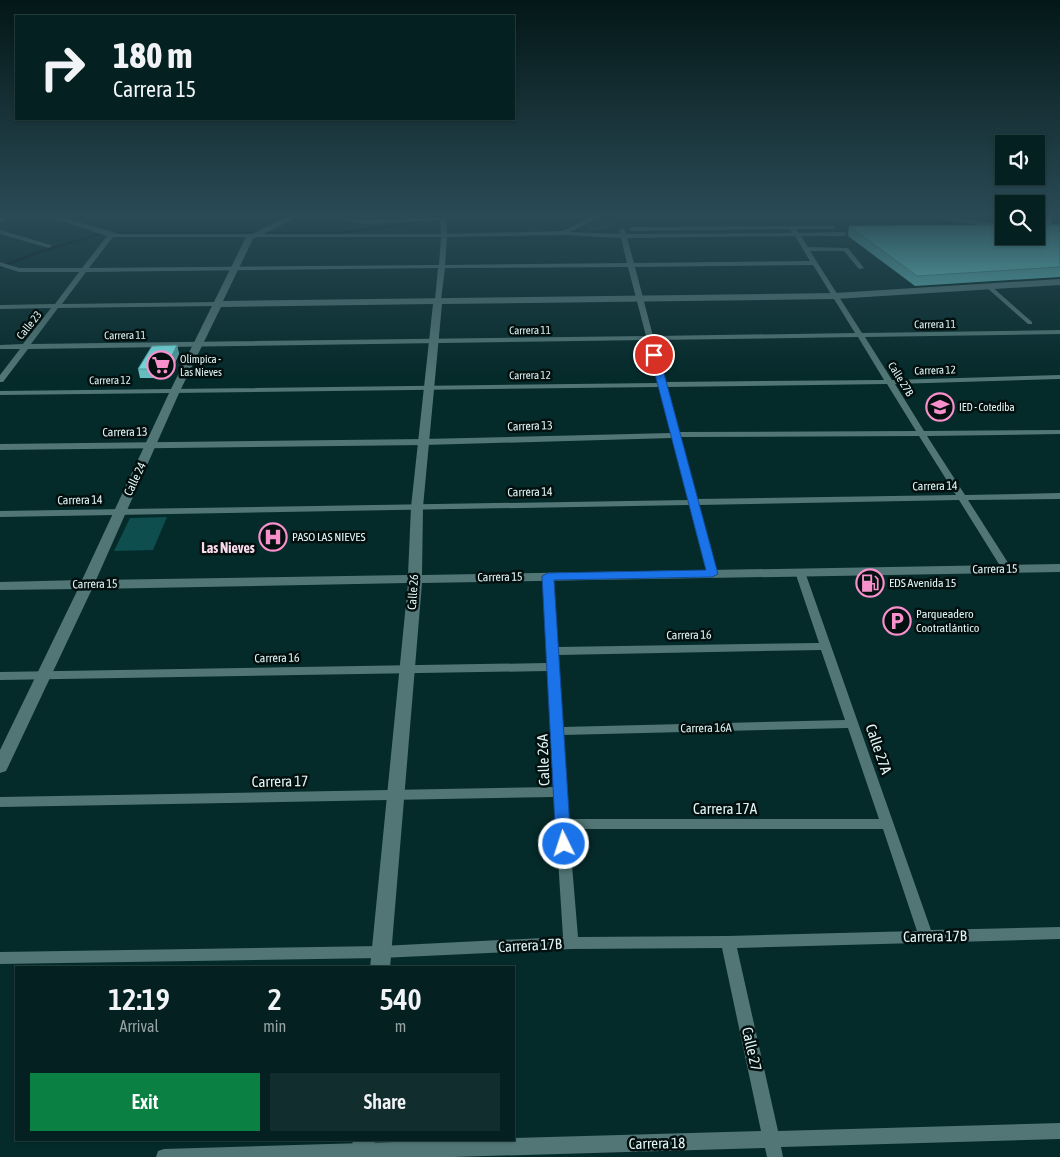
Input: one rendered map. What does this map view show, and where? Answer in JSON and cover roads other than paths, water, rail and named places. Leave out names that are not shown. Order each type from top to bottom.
[{"type":"street","points":[[19,270],[85,270]]},
{"type":"street","name":"Calle 23","points":[[0,380],[85,270]]},
{"type":"street","name":"Calle 24","points":[[0,767],[233,270]]},
{"type":"street","name":"Calle 26","points":[[380,960],[415,579],[417,507],[428,387],[442,270]]},
{"type":"street","points":[[632,270],[712,574]]},
{"type":"street","name":"Calle 27B","points":[[818,270],[1007,569]]},
{"type":"street","points":[[0,307],[835,296],[1060,282]]},
{"type":"street","points":[[988,286],[1030,323]]},
{"type":"street","name":"Carrera 11","points":[[0,347],[1060,332]]},
{"type":"street","name":"Carrera 12","points":[[0,393],[890,382],[1060,377]]},
{"type":"street","name":"Carrera 13","points":[[0,447],[424,442],[676,435],[1060,432]]},
{"type":"street","name":"Carrera 14","points":[[0,514],[1060,496]]},
{"type":"street","name":"Carrera 15","points":[[0,586],[1060,568]]},
{"type":"street","name":"Calle 27A","points":[[800,572],[926,936]]},
{"type":"street","name":"Calle 26A","points":[[548,576],[562,824],[571,943]]},
{"type":"street","name":"Carrera 16","points":[[553,651],[826,646]]},
{"type":"street","name":"Carrera 16","points":[[0,676],[554,667]]},
{"type":"street","name":"Carrera 16A","points":[[558,731],[853,724]]},
{"type":"street","name":"Carrera 17","points":[[0,802],[560,792]]},
{"type":"street","name":"Carrera 17A","points":[[562,824],[887,824]]},
{"type":"street","name":"Carrera 17B","points":[[0,958],[380,960],[571,943],[728,942],[1060,933]]},
{"type":"street","name":"Calle 27","points":[[728,942],[775,1157]]},
{"type":"street","name":"Carrera 18","points":[[164,1157],[363,1149],[772,1140],[1060,1131]]},
{"type":"place","name":"Olimpica - Las Nieves","points":[[161,365]]},
{"type":"place","name":"IED - Cotediba","points":[[940,407]]},
{"type":"place","name":"PASO LAS NIEVES","points":[[273,537]]},
{"type":"place","name":"EDS Avenida 15","points":[[870,583]]},
{"type":"place","name":"Parqueadero Cootratlántico","points":[[897,621]]},
{"type":"district","name":"Las Nieves","points":[[228,548]]}]
